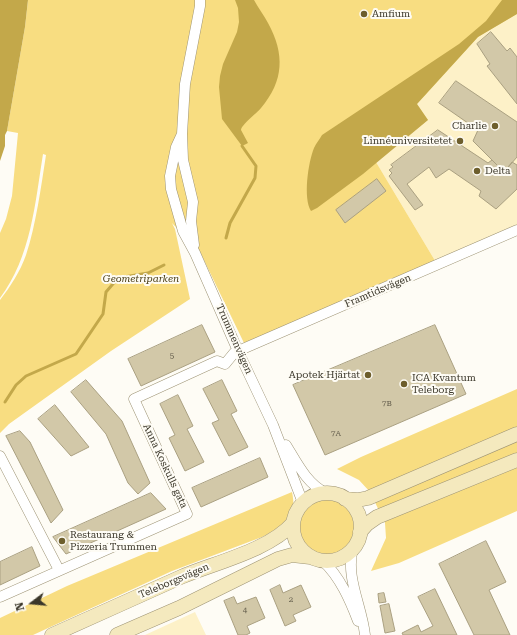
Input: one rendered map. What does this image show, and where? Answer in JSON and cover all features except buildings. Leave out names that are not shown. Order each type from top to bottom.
[{"type":"main road","points":[[316,559],[302,551],[296,542],[293,533],[293,523],[296,512],[303,503],[313,496],[326,493],[358,500],[368,498],[517,434]]},
{"type":"main road","points":[[360,532],[367,524],[377,517],[517,460]]},
{"type":"main road","points":[[117,635],[179,608],[278,559],[292,555],[332,561],[345,556],[354,548],[358,540],[360,522],[352,505],[345,498]]},
{"type":"main road","name":"Teleborgsvägen","points":[[52,635],[182,577],[275,539],[293,523]]},
{"type":"street","name":"Trummenvägen","points":[[195,253],[191,221],[192,202],[184,160],[182,134],[185,84],[200,0]]},
{"type":"street","name":"Trummenvägen","points":[[182,134],[176,147],[170,176],[183,231],[195,253],[238,351],[273,425],[303,503]]},
{"type":"street","name":"Framtidsvägen","points":[[238,351],[517,230]]},
{"type":"street","name":"Anna Koskulls gata","points":[[0,597],[187,514],[134,399],[217,361],[226,364],[234,353],[238,351]]},
{"type":"street","name":"Trummenvägen","points":[[273,425],[311,482],[318,490],[326,493]]},
{"type":"street","points":[[0,456],[59,570]]},
{"type":"street","points":[[354,548],[350,562],[351,572],[364,623],[364,635]]},
{"type":"street","points":[[316,559],[337,577],[346,593],[364,635]]},
{"type":"shaded area","points":[[0,0],[28,0],[25,27],[7,131],[5,135],[5,146],[0,161]]},
{"type":"shaded area","points":[[235,0],[254,0],[274,34],[280,67],[278,77],[269,98],[246,122],[241,130],[248,143],[242,146],[222,119],[219,87],[223,64],[237,32],[239,22],[238,8]]},
{"type":"shaded area","points":[[502,0],[517,0],[517,14],[478,37],[417,104],[428,120],[363,174],[311,211],[307,198],[308,171],[314,148],[322,135],[459,44],[486,21]]},
{"type":"shaded area","name":"Linnéuniversitetet","points":[[517,14],[517,230],[437,264],[376,162],[428,120],[417,104],[478,37]]},
{"type":"shaded area","points":[[195,612],[206,635],[145,635]]},
{"type":"green space","name":"Geometriparken","points":[[28,0],[517,0],[517,14],[478,37],[417,104],[428,120],[376,162],[437,264],[244,343],[201,254],[172,223],[175,229],[190,299],[111,351],[9,424],[0,433],[0,300],[21,267],[30,243],[46,155],[43,154],[34,211],[25,248],[19,265],[0,298],[0,233],[6,219],[12,196],[18,133],[7,131],[25,27]]},
{"type":"green space","points":[[517,389],[517,511],[399,563],[371,571],[386,538],[385,523],[370,492],[359,480],[337,469],[361,457]]},
{"type":"green space","points":[[292,492],[293,509],[291,514],[280,526],[262,537],[172,571],[33,635],[0,635],[0,618],[67,586]]},
{"type":"green space","points":[[321,499],[331,499],[346,507],[352,516],[354,527],[352,538],[346,547],[331,555],[321,555],[310,550],[303,543],[298,532],[298,522],[303,511],[310,504]]},
{"type":"waterway","points":[[226,238],[230,223],[255,178],[256,166],[242,146]]},
{"type":"waterway","points":[[5,402],[16,385],[26,376],[76,354],[103,314],[106,292],[118,278],[148,273],[164,265]]},
{"type":"place","name":"Amfium","points":[[364,14]]},
{"type":"place","name":"Charlie","points":[[495,126]]},
{"type":"place","name":"Linnéuniversitetet","points":[[460,141]]},
{"type":"place","name":"Delta","points":[[477,171]]},
{"type":"place","name":"Apotek Hjärtat","points":[[368,375]]},
{"type":"place","name":"ICA Kvantum Teleborg","points":[[404,384]]},
{"type":"place","name":"Restaurang & Pizzeria Trummen","points":[[62,541]]}]
